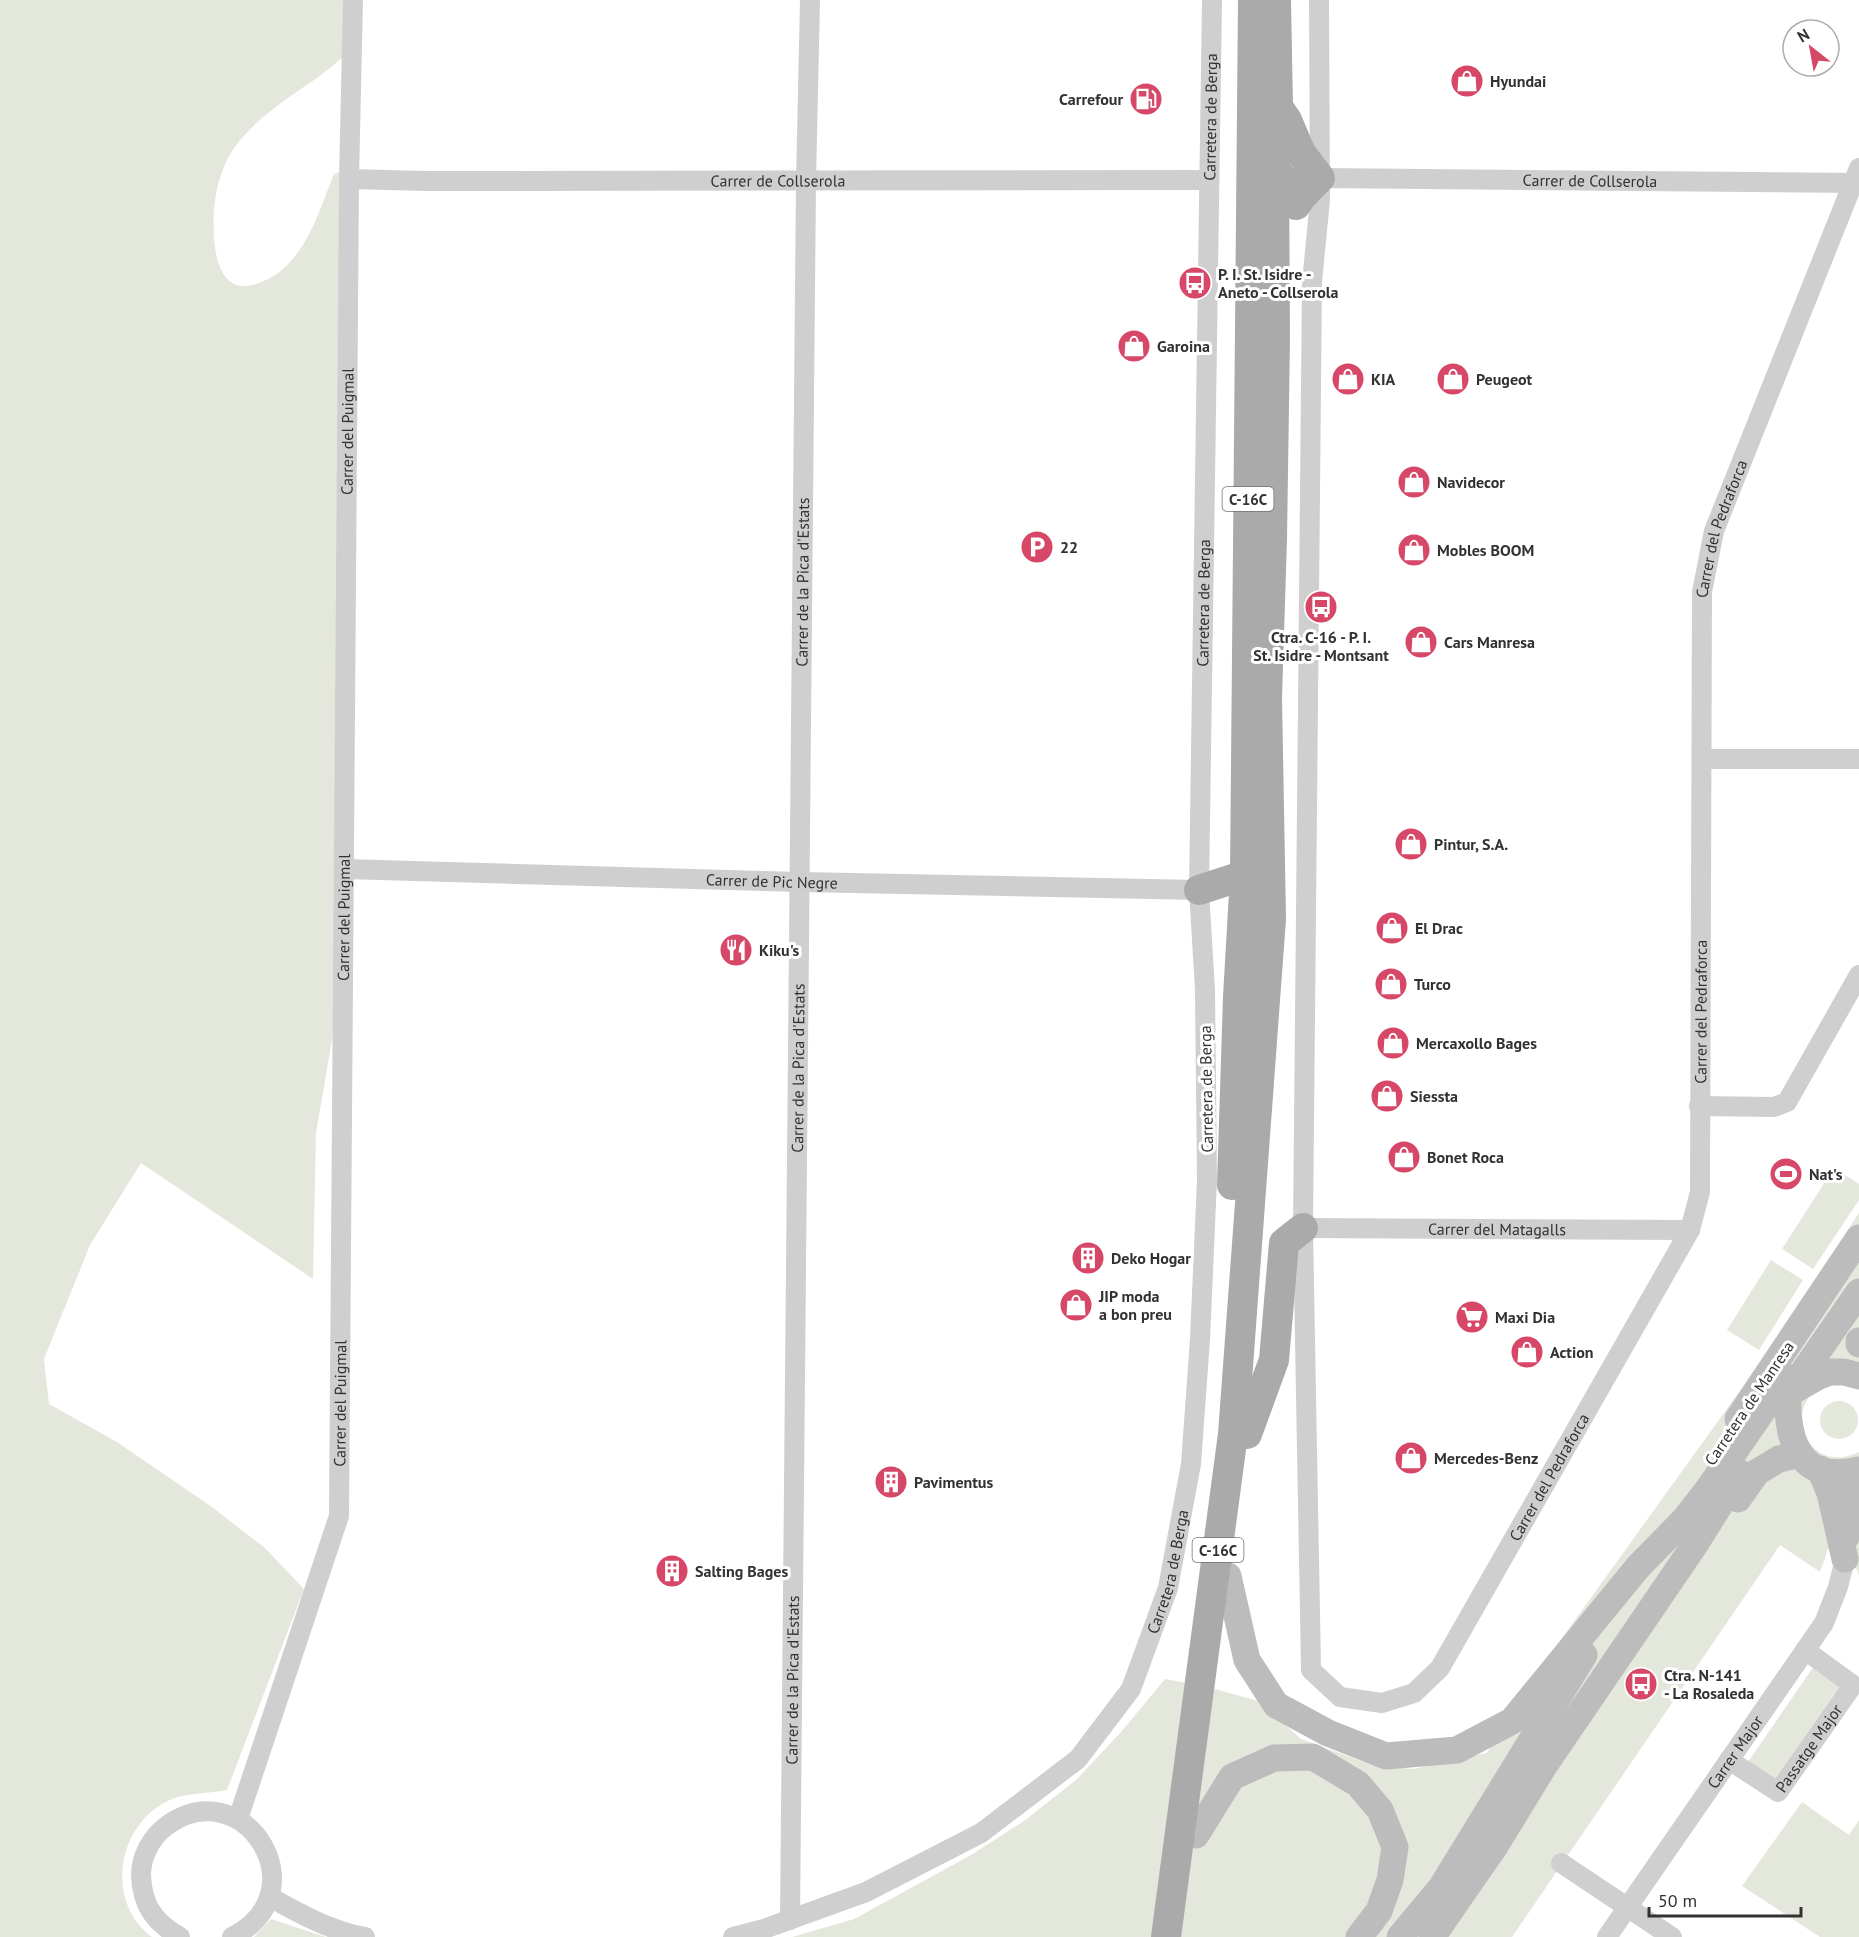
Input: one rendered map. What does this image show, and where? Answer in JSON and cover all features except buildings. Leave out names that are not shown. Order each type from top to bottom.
[{"type":"main road","name":"C-16C","points":[[1149,1937],[1216,1430],[1230,1250],[1238,998],[1245,875],[1253,0]]},
{"type":"main road","points":[[1266,0],[1263,153],[1286,182],[1313,185]]},
{"type":"main road","name":"C-16C","points":[[1166,1937],[1233,1434],[1271,919],[1268,697],[1275,287],[1274,169],[1278,106],[1276,0]]},
{"type":"main road","points":[[1278,106],[1287,120],[1313,185]]},
{"type":"main road","points":[[1250,329],[1260,291],[1261,178],[1301,153]]},
{"type":"main road","points":[[1275,287],[1285,224],[1313,185]]},
{"type":"main road","points":[[1199,891],[1245,875],[1257,865],[1258,746],[1268,697]]},
{"type":"main road","points":[[1199,891],[1225,908],[1238,998]]},
{"type":"main road","points":[[1181,1937],[1247,1434],[1258,1257],[1253,1161]]},
{"type":"main road","points":[[1247,1434],[1274,1360],[1284,1243],[1302,1228]]},
{"type":"main road","name":"Carretera de Manresa","points":[[1638,1567],[1859,1238]]},
{"type":"main road","points":[[1845,1559],[1830,1493],[1810,1462],[1794,1445],[1790,1433],[1788,1395],[1790,1375],[1796,1360],[1859,1255]]},
{"type":"main road","points":[[1432,1937],[1495,1846],[1544,1766],[1692,1549],[1788,1395],[1859,1292]]},
{"type":"main road","points":[[1228,1576],[1247,1660],[1276,1705],[1328,1733],[1386,1756],[1457,1749],[1512,1721],[1638,1567],[1691,1511],[1765,1407],[1830,1372],[1844,1372],[1859,1376]]},
{"type":"main road","points":[[1692,1549],[1740,1497],[1757,1472],[1779,1460],[1810,1462],[1831,1473],[1859,1470]]},
{"type":"main road","points":[[1845,1559],[1848,1515],[1855,1488],[1859,1482]]},
{"type":"main road","points":[[1400,1937],[1441,1888],[1638,1567]]},
{"type":"main road","points":[[1196,1834],[1232,1777],[1274,1758],[1313,1757],[1358,1784],[1380,1810],[1395,1847],[1389,1880],[1379,1911],[1359,1937]]},
{"type":"street","name":"Carrer del Puigmal","points":[[238,1819],[339,1516],[349,179],[353,0]]},
{"type":"street","name":"Carrer de la Pica d'Estats","points":[[790,1920],[806,181],[810,0]]},
{"type":"street","name":"Carretera de Berga","points":[[733,1937],[866,1893],[981,1833],[1078,1759],[1131,1689],[1168,1588],[1191,1464],[1200,1339],[1207,1180],[1205,990],[1199,891],[1212,0]]},
{"type":"street","points":[[1302,1228],[1312,282],[1320,200],[1313,185],[1319,0]]},
{"type":"street","name":"Carrer de Collserola","points":[[1313,185],[1857,178]]},
{"type":"street","name":"Carrer del Pedraforca","points":[[1302,1228],[1311,1670],[1340,1697],[1382,1702],[1414,1693],[1440,1668],[1690,1230],[1700,1192],[1702,592],[1714,531],[1857,178]]},
{"type":"street","name":"Carrer de Collserola","points":[[349,179],[426,181],[1208,180]]},
{"type":"street","points":[[1702,759],[1859,759]]},
{"type":"street","name":"Carrer de Pic Negre","points":[[344,869],[1199,891]]},
{"type":"street","points":[[1699,1106],[1774,1107],[1787,1102],[1859,975]]},
{"type":"street","name":"Carrer del Matagalls","points":[[1302,1228],[1690,1230]]},
{"type":"street","name":"Carrer Major","points":[[1607,1937],[1824,1623],[1838,1587],[1845,1559]]},
{"type":"street","name":"Passatge Major","points":[[1729,1760],[1778,1792],[1856,1687],[1805,1650]]},
{"type":"street","points":[[180,1937],[164,1928],[150,1912],[142,1892],[141,1871],[146,1850],[158,1832],[176,1819],[196,1812],[217,1812],[238,1819],[255,1833],[268,1852],[272,1874],[270,1897],[260,1916],[244,1931],[232,1937]]},
{"type":"street","points":[[1561,1863],[1672,1937]]},
{"type":"street","points":[[270,1897],[350,1935],[365,1937]]},
{"type":"shaded area","points":[[0,0],[347,0],[346,55],[281,103],[242,138],[225,164],[214,207],[214,241],[222,272],[230,282],[243,286],[259,283],[279,272],[297,253],[316,220],[334,174],[339,172],[343,174],[337,1011],[316,1133],[313,1279],[141,1163],[90,1245],[44,1359],[49,1404],[117,1442],[212,1507],[265,1548],[304,1589],[227,1790],[172,1799],[154,1810],[139,1825],[129,1843],[123,1863],[123,1883],[127,1903],[137,1922],[152,1937],[0,1937]]},
{"type":"shaded area","points":[[1834,1168],[1859,1184],[1859,1200],[1813,1269],[1782,1249]]},
{"type":"shaded area","points":[[1859,1213],[1859,1390],[1848,1386],[1828,1386],[1813,1394],[1804,1405],[1802,1419],[1805,1434],[1812,1446],[1824,1454],[1840,1457],[1859,1452],[1859,1576],[1857,1569],[1828,1549],[1820,1572],[1780,1545],[1512,1937],[792,1937],[854,1919],[971,1855],[1024,1821],[1076,1780],[1121,1732],[1165,1679],[1208,1687],[1258,1701],[1301,1739],[1372,1765],[1413,1769],[1487,1753],[1531,1681],[1739,1392]]},
{"type":"shaded area","points":[[1771,1260],[1803,1280],[1759,1350],[1727,1330]]},
{"type":"shaded area","points":[[1839,1401],[1852,1407],[1858,1420],[1852,1433],[1839,1439],[1826,1433],[1820,1420],[1826,1407]]},
{"type":"shaded area","points":[[1814,1666],[1841,1684],[1774,1780],[1748,1762]]},
{"type":"shaded area","points":[[1802,1802],[1849,1835],[1859,1820],[1859,1937],[1820,1937],[1742,1886]]},
{"type":"shaded area","points":[[271,1919],[326,1937],[254,1937]]},
{"type":"place","name":"Hyundai","points":[[1467,81]]},
{"type":"place","name":"Carrefour","points":[[1146,99]]},
{"type":"place","name":"P. I. St. Isidre - Aneto - Collserola","points":[[1195,283]]},
{"type":"place","name":"Garoina","points":[[1134,346]]},
{"type":"place","name":"KIA","points":[[1348,379]]},
{"type":"place","name":"Peugeot","points":[[1453,379]]},
{"type":"place","name":"Navidecor","points":[[1414,482]]},
{"type":"place","name":"22","points":[[1037,547]]},
{"type":"place","name":"Mobles BOOM","points":[[1414,550]]},
{"type":"place","name":"Ctra. C-16 - P. I. St. Isidre - Montsant","points":[[1321,607]]},
{"type":"place","name":"Cars Manresa","points":[[1421,642]]},
{"type":"place","name":"Pintur, S.A.","points":[[1411,844]]},
{"type":"place","name":"El Drac","points":[[1392,928]]},
{"type":"place","name":"Kiku's","points":[[736,950]]},
{"type":"place","name":"Turco","points":[[1391,984]]},
{"type":"place","name":"Mercaxollo Bages","points":[[1393,1043]]},
{"type":"place","name":"Siessta","points":[[1387,1096]]},
{"type":"place","name":"Bonet Roca","points":[[1404,1157]]},
{"type":"place","name":"Nat's","points":[[1786,1174]]},
{"type":"place","name":"Deko Hogar","points":[[1088,1258]]},
{"type":"place","name":"JIP moda a bon preu","points":[[1076,1305]]},
{"type":"place","name":"Maxi Dia","points":[[1472,1317]]},
{"type":"place","name":"Action","points":[[1527,1352]]},
{"type":"place","name":"Mercedes-Benz","points":[[1411,1458]]},
{"type":"place","name":"Pavimentus","points":[[891,1482]]},
{"type":"place","name":"Salting Bages","points":[[672,1571]]},
{"type":"place","name":"Ctra. N-141 - La Rosaleda","points":[[1641,1684]]}]
